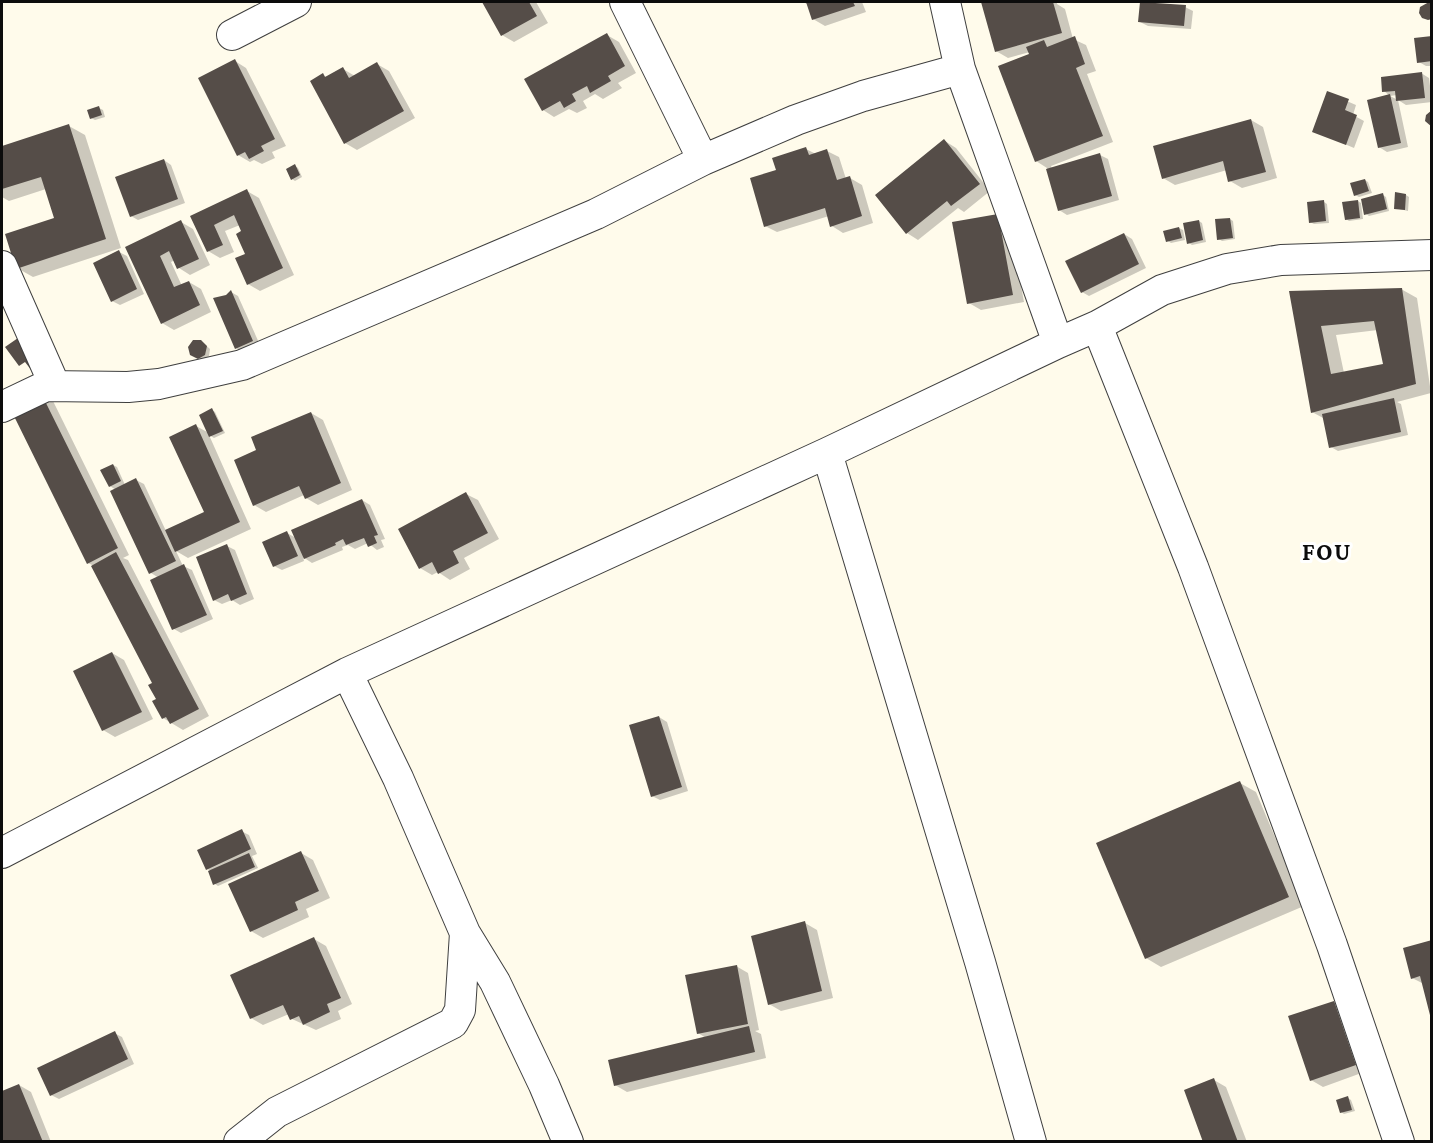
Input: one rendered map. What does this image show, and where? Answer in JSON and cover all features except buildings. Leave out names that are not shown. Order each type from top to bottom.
[{"type":"street","points":[[232,35],[296,2]]},
{"type":"street","points":[[625,2],[703,160]]},
{"type":"street","points":[[945,2],[960,69],[1058,343]]},
{"type":"street","points":[[2,407],[46,386],[128,387],[159,384],[242,365],[596,214],[703,160],[796,120],[863,96],[960,69]]},
{"type":"street","points":[[2,853],[347,673],[827,453],[1097,326],[1162,290],[1227,269],[1281,260],[1431,255]]},
{"type":"street","points":[[2,266],[55,386]]},
{"type":"street","points":[[1097,326],[1193,567],[1332,945],[1399,1142]]},
{"type":"street","points":[[827,453],[980,962],[1031,1142]]},
{"type":"street","points":[[347,673],[402,785],[465,933],[495,982],[544,1085],[568,1142]]},
{"type":"street","points":[[239,1142],[277,1113],[453,1023],[460,1010],[465,933]]},
{"type":"district","name":"FOU","points":[[1327,552]]}]
